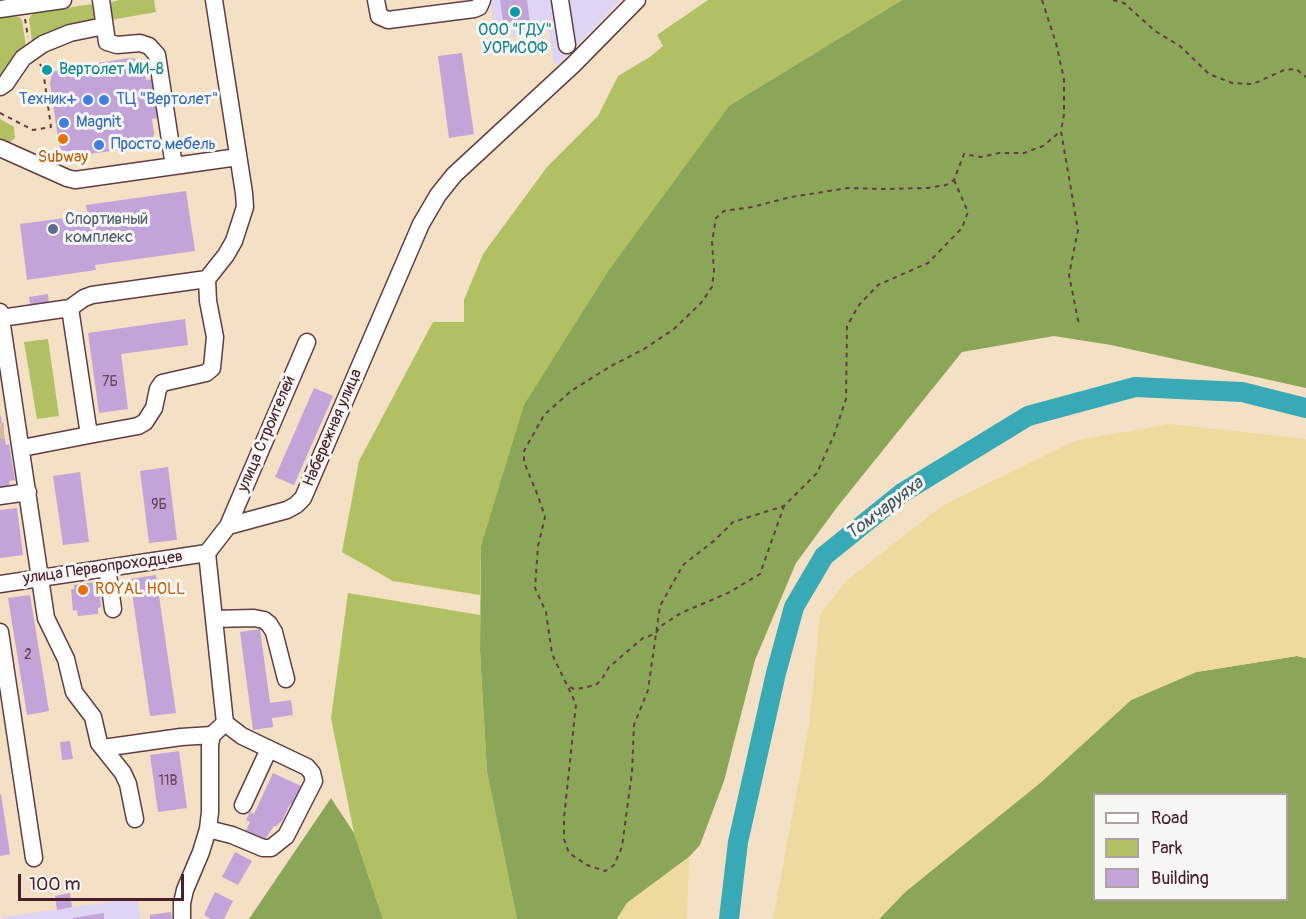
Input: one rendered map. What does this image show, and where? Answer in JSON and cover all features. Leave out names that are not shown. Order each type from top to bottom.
[{"type":"street","points":[[0,9],[63,0]]},
{"type":"street","points":[[101,0],[106,38],[111,45],[140,43],[149,46],[158,56],[174,166]]},
{"type":"street","points":[[22,448],[138,426],[150,416],[162,383],[206,373],[212,368],[215,337],[208,301],[207,279],[234,241],[245,207],[214,0]]},
{"type":"street","points":[[376,0],[379,16],[388,20],[474,9],[479,7],[482,0]]},
{"type":"street","points":[[560,0],[567,45]]},
{"type":"street","name":"Набережная улица","points":[[228,526],[287,510],[303,498],[421,224],[438,195],[454,175],[573,65],[636,0]]},
{"type":"street","points":[[0,87],[6,83],[32,50],[70,33],[104,26]]},
{"type":"street","points":[[0,148],[75,180],[238,157]]},
{"type":"street","points":[[135,819],[128,784],[123,773],[99,743],[93,717],[74,692],[66,659],[46,618],[22,448],[11,430],[1,315],[70,308],[92,295],[207,279]]},
{"type":"street","points":[[70,308],[89,435]]},
{"type":"street","name":"улица Строителей","points":[[228,526],[307,342]]},
{"type":"street","points":[[0,496],[28,492]]},
{"type":"street","points":[[208,829],[232,835],[263,848],[271,848],[286,836],[314,781],[307,767],[242,736],[225,723],[207,553],[228,526]]},
{"type":"street","name":"улица Первопроходцев","points":[[0,584],[207,553]]},
{"type":"street","points":[[107,568],[113,609]]},
{"type":"street","points":[[214,619],[254,618],[264,620],[269,624],[274,632],[285,680]]},
{"type":"street","points":[[0,632],[34,858]]},
{"type":"street","points":[[182,919],[185,890],[208,829],[210,745],[213,735],[225,723]]},
{"type":"street","points":[[102,748],[181,736],[213,735]]},
{"type":"street","points":[[243,805],[269,749]]},
{"type":"path","points":[[1042,0],[1056,43],[1064,79],[1064,114],[1061,131],[1078,223],[1068,275],[1079,325]]},
{"type":"path","points":[[1113,0],[1124,3],[1155,30],[1180,46],[1209,74],[1232,83],[1253,84],[1284,70],[1296,69],[1306,77]]},
{"type":"path","points":[[0,113],[33,130],[51,127],[43,70],[32,50],[33,3]]},
{"type":"path","points":[[784,506],[733,522],[716,540],[682,565],[660,606],[648,690],[634,725],[632,772],[622,846],[614,865],[605,870],[587,865],[569,853],[564,839],[564,818],[576,704],[552,654],[546,612],[535,588],[538,546],[545,517],[525,462],[524,451],[544,415],[571,391],[644,349],[674,328],[701,303],[712,287],[714,271],[712,242],[716,218],[724,211],[848,188],[928,188],[946,185],[954,180],[964,154],[981,158],[999,153],[1024,153],[1043,146],[1061,131]]},
{"type":"path","points":[[567,685],[574,689],[597,684],[609,667],[643,638],[655,634],[661,626],[681,613],[728,593],[760,574],[784,506],[817,473],[834,435],[846,399],[847,326],[859,305],[878,285],[928,264],[962,228],[968,212],[954,180]]},
{"type":"shaded area","points":[[490,0],[621,0],[560,63],[554,64],[549,31],[512,37],[511,32],[495,35]]},
{"type":"shaded area","points":[[137,898],[141,919],[3,919],[3,917]]},
{"type":"green space","points":[[119,0],[154,0],[156,12],[111,20],[108,3]]},
{"type":"green space","points":[[708,0],[902,0],[730,105],[481,546],[480,595],[393,581],[342,552],[359,461],[433,322],[464,322],[464,300],[483,254],[547,167],[598,116],[618,76],[650,57],[663,46],[657,35]]},
{"type":"green space","points":[[902,0],[1306,0],[1306,388],[1111,345],[1054,336],[962,352],[838,506],[796,563],[755,660],[724,781],[700,845],[689,857],[627,903],[617,919],[517,919],[487,772],[480,651],[481,546],[524,405],[609,270],[730,105]]},
{"type":"green space","points":[[92,4],[97,21],[32,42],[29,19],[33,13]]},
{"type":"green space","points":[[12,16],[22,20],[26,47],[0,79],[0,18]]},
{"type":"green space","points":[[0,119],[14,127],[15,138],[10,142],[0,142]]},
{"type":"green space","points":[[48,339],[59,416],[37,419],[24,342]]},
{"type":"green space","points":[[348,593],[480,615],[487,772],[517,919],[383,919],[354,833],[331,718]]},
{"type":"green space","points":[[1297,656],[1306,658],[1306,919],[879,919],[905,892],[1040,783],[1131,700],[1196,672]]},
{"type":"green space","points":[[331,798],[354,833],[383,919],[249,919]]},
{"type":"sand","points":[[1169,424],[1306,439],[1306,658],[1297,656],[1196,672],[1131,700],[1040,783],[905,892],[879,919],[773,919],[809,725],[820,615],[846,581],[942,506],[1074,441]]},
{"type":"sand","points":[[689,857],[687,919],[617,919],[627,903]]},
{"type":"building","name":"ООО \"ГДУ\" УОРиСОФ","points":[[500,0],[527,0],[530,24],[504,28]]},
{"type":"building","points":[[462,53],[474,134],[449,138],[438,56]]},
{"type":"building","name":"ТЦ \"Вертолет\"","points":[[130,58],[142,63],[146,80],[153,79],[159,118],[152,119],[154,134],[151,142],[142,147],[73,156],[64,154],[59,145],[50,83],[52,73],[59,69]]},
{"type":"building","points":[[186,191],[195,251],[95,265],[96,270],[27,280],[20,224],[88,215],[86,205]]},
{"type":"building","points":[[48,294],[49,305],[31,308],[29,297]]},
{"type":"building","points":[[185,319],[188,345],[121,354],[128,409],[99,413],[88,333]]},
{"type":"building","points":[[314,388],[333,396],[294,485],[275,477]]},
{"type":"building","points":[[0,413],[6,445],[9,444],[15,480],[9,481],[10,488],[0,489]]},
{"type":"building","points":[[168,467],[177,540],[149,543],[140,471]]},
{"type":"building","points":[[80,472],[89,542],[63,545],[53,476]]},
{"type":"building","points":[[17,508],[23,555],[0,558],[0,510]]},
{"type":"building","points":[[156,575],[176,713],[150,716],[130,579]]},
{"type":"building","points":[[95,582],[95,586],[99,586],[101,607],[98,608],[98,614],[78,616],[77,610],[73,611],[71,589],[74,589],[74,585]]},
{"type":"building","points":[[30,595],[49,711],[27,715],[8,598]]},
{"type":"building","points":[[260,629],[270,703],[291,700],[293,715],[272,718],[273,727],[253,730],[240,632]]},
{"type":"building","points":[[70,741],[73,759],[62,760],[60,742]]},
{"type":"building","points":[[179,751],[187,808],[158,812],[150,755]]},
{"type":"building","points":[[273,773],[303,787],[294,806],[290,804],[282,821],[274,826],[264,841],[245,833],[250,822],[246,820],[250,812],[254,814]]},
{"type":"building","points":[[0,795],[10,854],[0,856]]},
{"type":"building","points":[[235,852],[252,861],[238,885],[222,877]]},
{"type":"building","points":[[215,892],[233,901],[224,919],[211,919],[204,915]]},
{"type":"building","points":[[70,893],[72,907],[57,910],[55,896]]},
{"type":"building","points":[[171,912],[172,919],[150,919],[150,915]]},
{"type":"building","points":[[104,913],[104,919],[73,919],[73,918]]},
{"type":"waterway","name":"Томчаруяха","points":[[729,919],[738,842],[776,673],[794,607],[824,556],[902,493],[1028,416],[1135,387],[1242,392],[1306,408]]},
{"type":"place","name":"ООО \"ГДУ\" УОРиСОФ","points":[[515,12]]},
{"type":"place","name":"Вертолет МИ-8","points":[[47,70]]},
{"type":"place","name":"Техник+","points":[[88,100]]},
{"type":"place","name":"ТЦ \"Вертолет\"","points":[[104,100]]},
{"type":"place","name":"Magnit","points":[[64,123]]},
{"type":"place","name":"Subway","points":[[63,139]]},
{"type":"place","name":"Просто мебель","points":[[99,145]]},
{"type":"place","name":"Спортивный комплекс","points":[[53,229]]},
{"type":"place","name":"ROYAL HOLL","points":[[83,590]]}]
